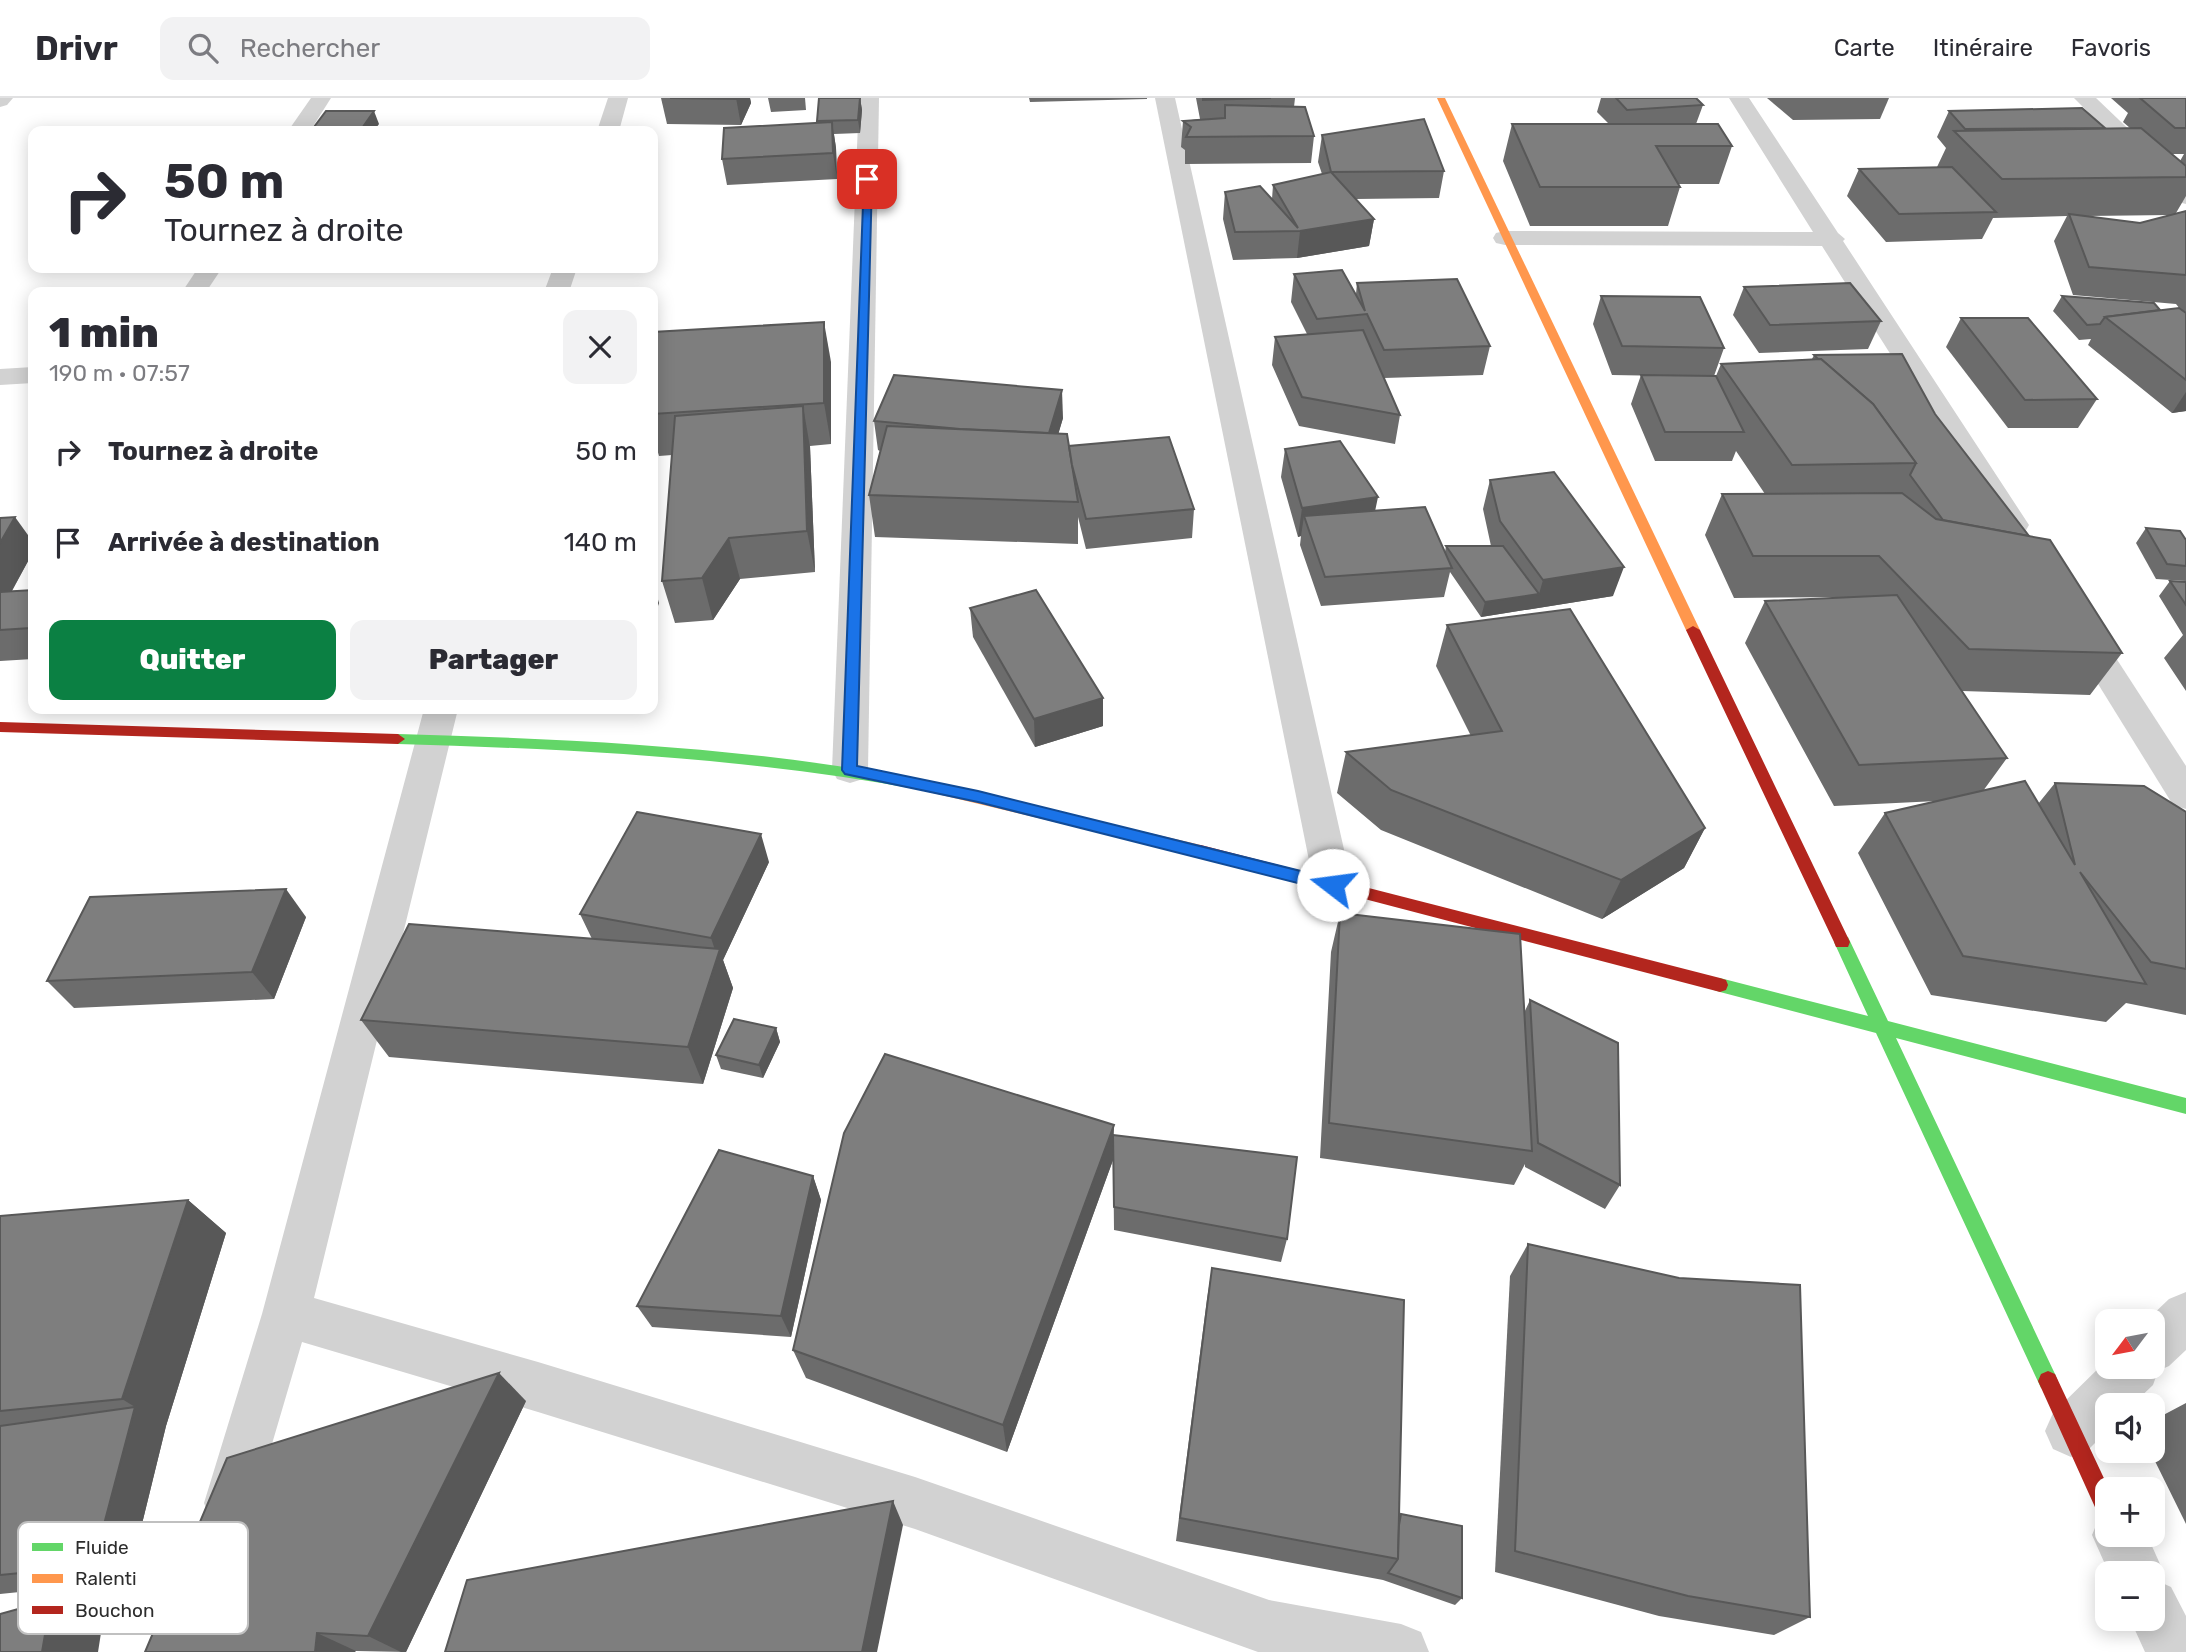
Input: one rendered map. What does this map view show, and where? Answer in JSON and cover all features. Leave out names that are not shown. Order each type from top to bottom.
[{"type":"street","points":[[302,126],[321,98]]},
{"type":"street","points":[[610,126],[618,98]]},
{"type":"street","points":[[850,770],[869,98]]},
{"type":"street","points":[[1165,98],[1333,885]]},
{"type":"street","points":[[1441,98],[1505,238],[1884,1030],[2095,1482]]},
{"type":"street","points":[[1740,98],[1833,239],[2031,552]]},
{"type":"street","points":[[2084,98],[2186,197]]},
{"type":"street","points":[[1505,238],[1833,239]]},
{"type":"street","points":[[0,377],[28,376]]},
{"type":"street","points":[[2068,610],[2186,795]]},
{"type":"street","points":[[224,1522],[286,1314],[437,724]]},
{"type":"street","points":[[0,727],[437,724],[850,770],[1006,803],[1333,885],[1884,1030],[2186,1106]]},
{"type":"street","points":[[286,1314],[538,1387],[915,1503],[1269,1640],[1401,1652]]},
{"type":"street","points":[[2165,1336],[2186,1316]]},
{"type":"street","points":[[2071,1431],[2123,1379]]},
{"type":"street","points":[[2164,1631],[2174,1652]]},
{"type":"building","points":[[670,98],[736,98],[736,99]]},
{"type":"building","points":[[819,98],[860,98],[858,120],[817,121]]},
{"type":"building","points":[[1203,98],[1271,98],[1203,100]]},
{"type":"building","points":[[1616,98],[1696,98],[1703,105],[1627,110]]},
{"type":"building","points":[[2140,98],[2186,98],[2186,128],[2175,128]]},
{"type":"building","points":[[1225,105],[1305,107],[1314,136],[1186,137],[1191,127],[1183,121],[1225,118]]},
{"type":"building","points":[[2082,108],[2105,128],[1965,129],[1949,111]]},
{"type":"building","points":[[326,111],[374,111],[364,126],[315,126]]},
{"type":"building","points":[[1424,119],[1444,171],[1331,172],[1322,135]]},
{"type":"building","points":[[832,122],[833,153],[722,159],[724,128]]},
{"type":"building","points":[[1512,124],[1718,124],[1732,146],[1656,146],[1680,187],[1540,187]]},
{"type":"building","points":[[2141,128],[2186,166],[2186,177],[2002,179],[1954,131]]},
{"type":"building","points":[[1952,167],[1996,212],[1899,214],[1859,169]]},
{"type":"building","points":[[1331,172],[1374,219],[1300,231],[1235,232],[1225,192],[1260,186],[1298,228],[1273,185]]},
{"type":"building","points":[[2186,211],[2186,275],[2089,267],[2069,214],[2140,223]]},
{"type":"building","points":[[1342,270],[1365,311],[1357,283],[1457,279],[1490,346],[1384,350],[1367,314],[1317,319],[1294,274]]},
{"type":"building","points":[[1850,283],[1881,321],[1770,325],[1744,287]]},
{"type":"building","points":[[1601,296],[1700,297],[1724,348],[1622,346]]},
{"type":"building","points":[[2062,296],[2154,303],[2160,310],[2105,317],[2100,324],[2087,325]]},
{"type":"building","points":[[2179,308],[2186,313],[2186,380],[2105,317]]},
{"type":"building","points":[[1961,318],[2028,318],[2097,399],[2025,400]]},
{"type":"building","points":[[824,322],[824,403],[658,414],[658,332]]},
{"type":"building","points":[[1363,330],[1400,415],[1302,397],[1275,337]]},
{"type":"building","points":[[1902,354],[1935,414],[2029,536],[1943,520],[1910,475],[1916,463],[1873,404],[1814,355]]},
{"type":"building","points":[[1821,359],[1873,404],[1916,463],[1792,465],[1721,364]]},
{"type":"building","points":[[894,375],[1062,390],[1049,433],[874,421]]},
{"type":"building","points":[[1641,375],[1716,376],[1744,432],[1665,432]]},
{"type":"building","points":[[803,406],[807,531],[729,538],[702,578],[662,581],[675,416]]},
{"type":"building","points":[[887,426],[1067,434],[1078,502],[869,495]]},
{"type":"building","points":[[1169,437],[1194,509],[1086,519],[1069,446]]},
{"type":"building","points":[[1340,441],[1378,497],[1302,508],[1285,449]]},
{"type":"building","points":[[1554,472],[1624,567],[1543,580],[1500,521],[1490,480]]},
{"type":"building","points":[[1902,493],[1936,519],[2050,540],[2122,653],[1969,649],[1879,556],[1753,556],[1722,494]]},
{"type":"building","points":[[1425,507],[1452,568],[1325,577],[1304,516]]},
{"type":"building","points":[[15,517],[0,543],[0,518]]},
{"type":"building","points":[[2146,528],[2180,531],[2186,540],[2186,566],[2167,564]]},
{"type":"building","points":[[1446,546],[1503,546],[1539,594],[1485,602]]},
{"type":"building","points":[[2170,581],[2186,582],[2186,605]]},
{"type":"building","points":[[28,590],[28,628],[0,630],[0,592]]},
{"type":"building","points":[[1036,590],[1103,698],[1034,719],[970,608]]},
{"type":"building","points":[[1897,595],[2007,758],[1859,765],[1765,601]]},
{"type":"building","points":[[1570,609],[1705,828],[1621,880],[1391,790],[1346,752],[1502,731],[1447,625]]},
{"type":"building","points":[[2025,781],[2075,865],[2055,783],[2144,786],[2186,812],[2186,969],[2151,962],[2080,872],[2146,984],[1963,956],[1885,813]]},
{"type":"building","points":[[637,812],[761,834],[711,938],[580,914]]},
{"type":"building","points":[[286,889],[252,972],[47,981],[90,897]]},
{"type":"building","points":[[1340,913],[1520,934],[1532,1151],[1329,1123]]},
{"type":"building","points":[[409,924],[720,949],[688,1047],[361,1020]]},
{"type":"building","points":[[1530,1000],[1618,1043],[1620,1185],[1538,1143]]},
{"type":"building","points":[[734,1019],[776,1028],[759,1065],[716,1055]]},
{"type":"building","points":[[885,1054],[1114,1125],[1003,1425],[793,1350],[844,1133]]},
{"type":"building","points":[[1113,1135],[1297,1157],[1287,1239],[1114,1207]]},
{"type":"building","points":[[719,1150],[813,1176],[781,1316],[637,1306]]},
{"type":"building","points":[[188,1200],[122,1399],[0,1411],[0,1216]]},
{"type":"building","points":[[1528,1244],[1679,1278],[1800,1285],[1810,1617],[1688,1596],[1515,1551]]},
{"type":"building","points":[[1212,1268],[1404,1300],[1398,1559],[1180,1518]]},
{"type":"building","points":[[499,1373],[368,1636],[317,1633],[315,1652],[145,1652],[153,1634],[248,1634],[248,1522],[200,1522],[227,1458]]},
{"type":"building","points":[[135,1407],[105,1522],[18,1522],[18,1573],[0,1575],[0,1426]]},
{"type":"building","points":[[893,1501],[862,1652],[445,1652],[467,1580]]},
{"type":"building","points":[[1401,1514],[1462,1526],[1462,1598],[1388,1573],[1398,1559]]},
{"type":"building","points":[[18,1609],[18,1634],[45,1634],[42,1652],[0,1652],[0,1614]]},
{"type":"traffic: fast","points":[[398,739],[661,750],[792,763],[921,785]]},
{"type":"traffic: fast","points":[[1842,942],[2048,1381]]},
{"type":"traffic: fast","points":[[1720,985],[2186,1106]]},
{"type":"traffic: slow","points":[[1441,98],[1693,630]]},
{"type":"traffic: slow","points":[[921,785],[1201,851]]},
{"type":"traffic: jam","points":[[1693,630],[1842,942]]},
{"type":"traffic: jam","points":[[0,727],[398,739]]},
{"type":"traffic: jam","points":[[1201,851],[1720,985]]},
{"type":"traffic: jam","points":[[2048,1381],[2095,1482]]},
{"type":"route","points":[[867,179],[850,770],[978,797],[1333,885]]}]
